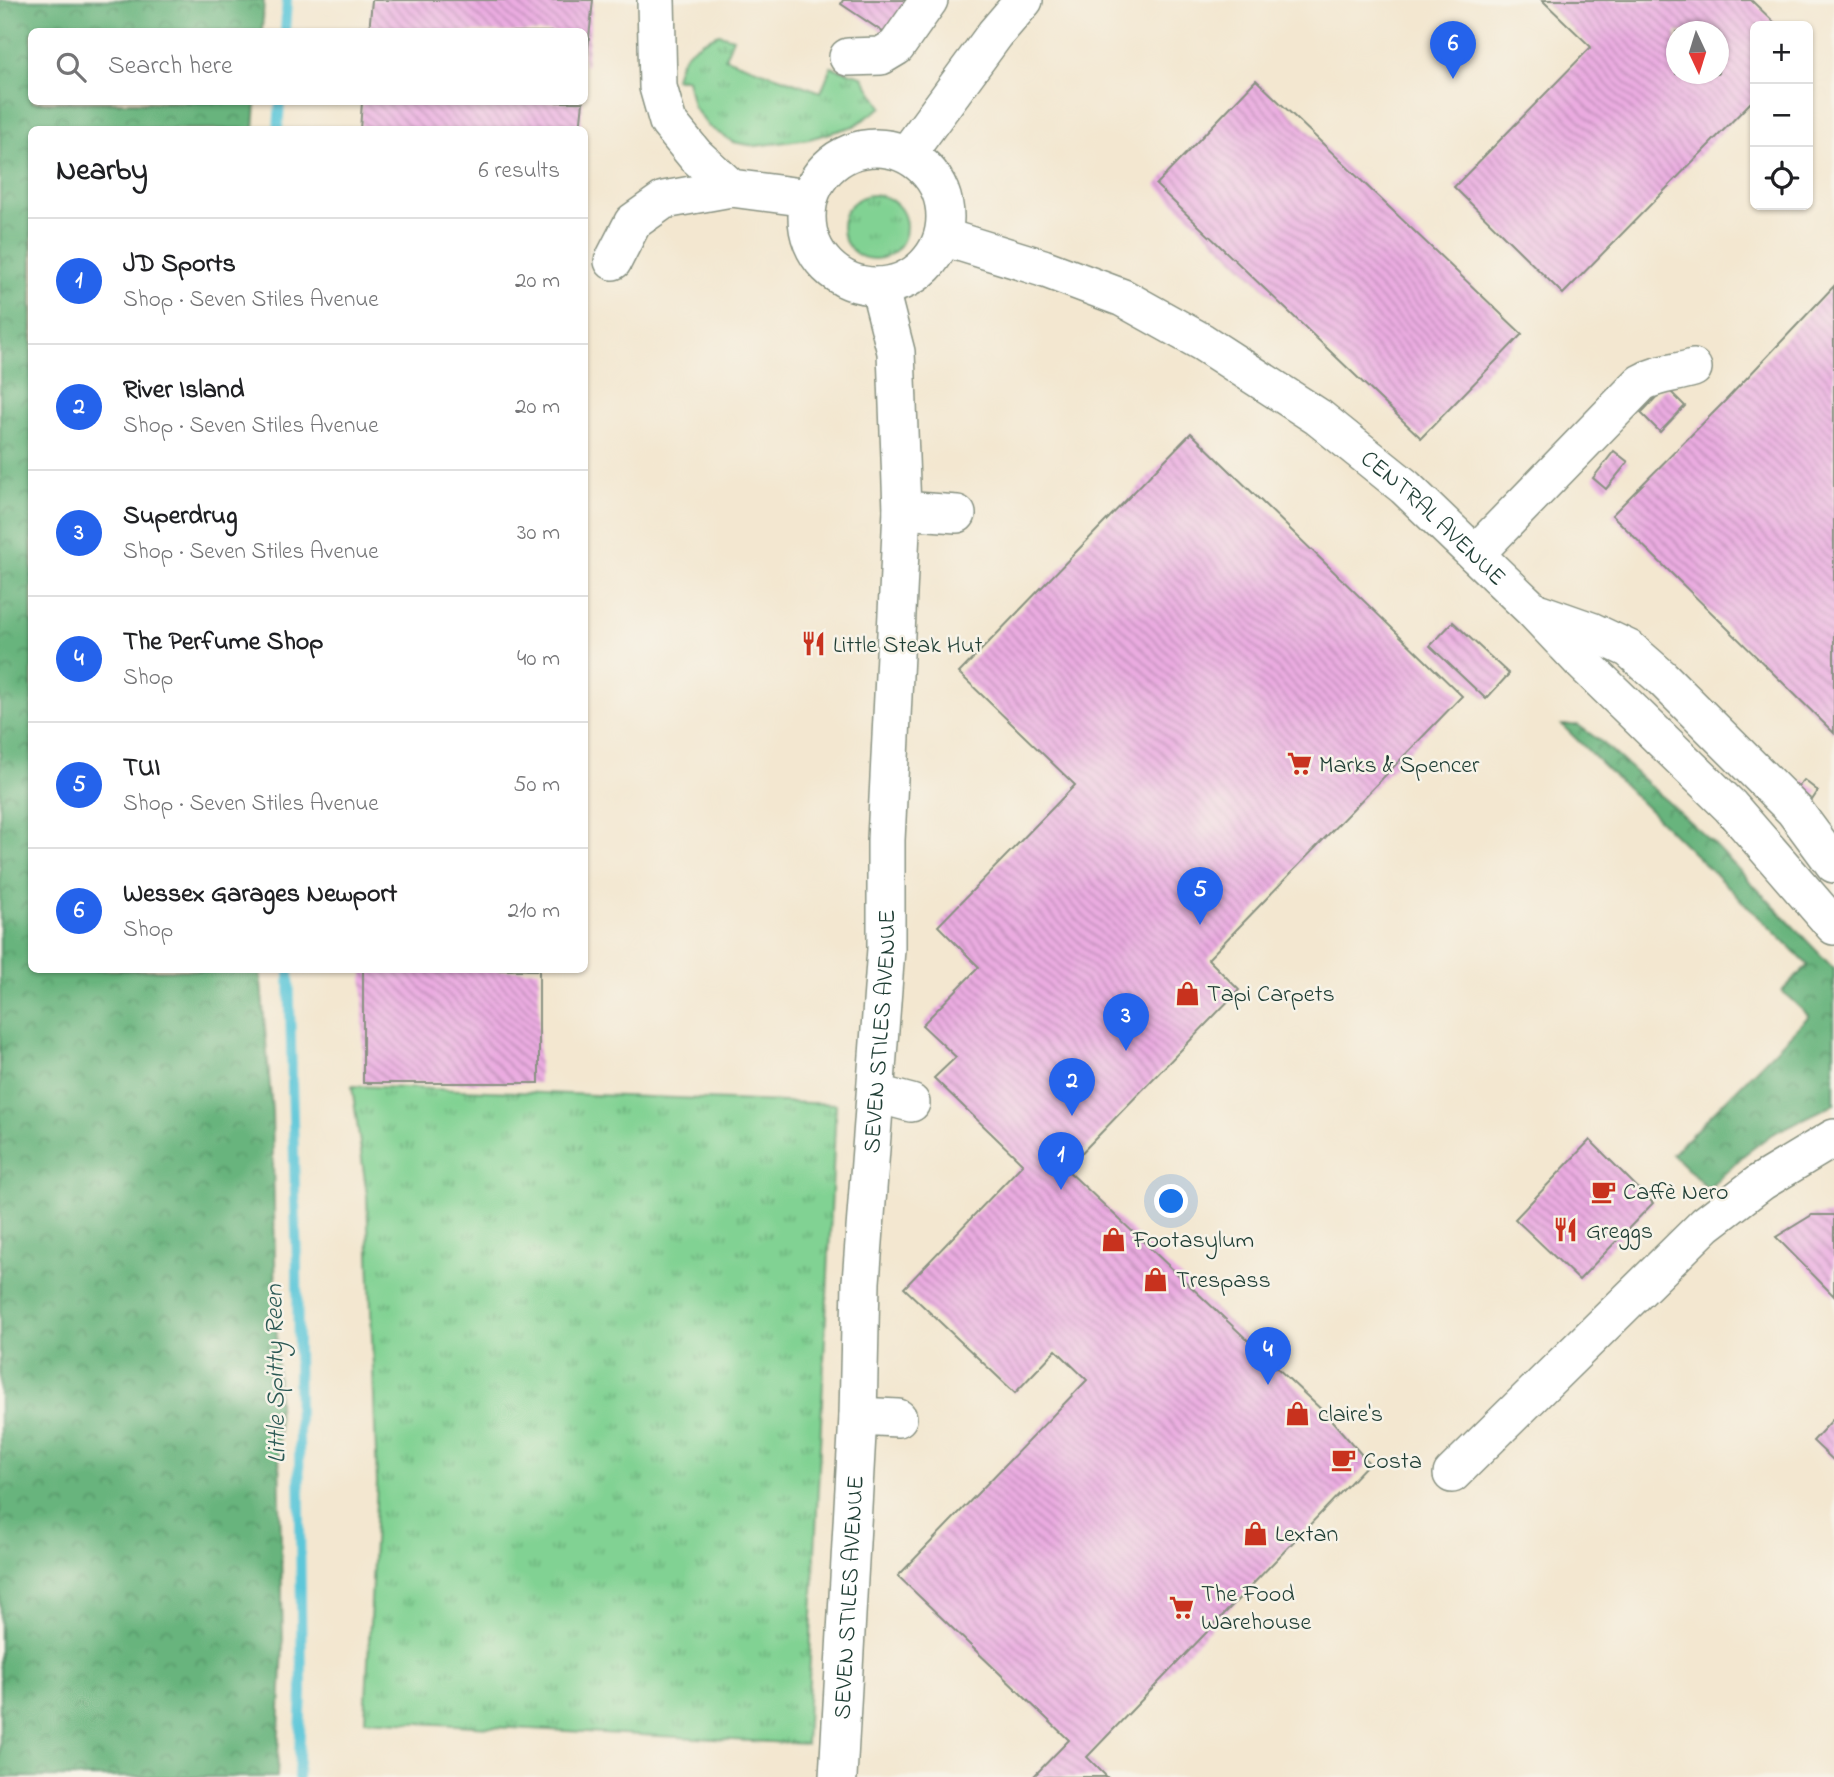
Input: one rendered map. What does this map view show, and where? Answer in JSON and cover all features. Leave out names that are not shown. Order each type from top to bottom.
[{"type":"street","points":[[656,0],[658,87],[668,122],[695,155],[731,188]]},
{"type":"street","points":[[848,57],[881,56],[896,47],[929,0]]},
{"type":"street","points":[[907,154],[995,34],[1024,0]]},
{"type":"street","points":[[867,148],[888,148],[907,154],[936,180],[943,198],[946,218],[943,237],[934,256],[919,272],[900,282],[879,286],[860,285],[843,278],[828,267],[816,253],[808,235],[808,198],[817,179],[830,164],[848,153],[867,148]]},
{"type":"street","points":[[613,261],[632,222],[664,200],[731,188],[808,198]]},
{"type":"street","name":"CENTRAL AVENUE","points":[[943,237],[1043,268],[1123,298],[1202,342],[1318,417],[1405,487],[1532,610],[1730,807],[1834,926]]},
{"type":"street","name":"SEVEN STILES AVENUE","points":[[838,1777],[859,1416],[861,1282],[894,1099],[879,1020],[886,948],[887,812],[902,510],[896,352],[879,286]]},
{"type":"street","points":[[1475,554],[1641,383],[1656,375],[1693,368]]},
{"type":"street","points":[[902,510],[957,514]]},
{"type":"street","points":[[1532,610],[1591,631],[1629,649],[1661,677],[1794,810],[1834,864]]},
{"type":"street","points":[[1452,1474],[1706,1224],[1761,1182],[1834,1138]]},
{"type":"street","points":[[1761,1182],[1834,1169]]},
{"type":"street","points":[[859,1416],[898,1418]]},
{"type":"green space","points":[[0,0],[264,0],[262,28],[28,28],[28,105],[256,105],[254,126],[28,126],[28,973],[260,973],[272,1111],[283,1645],[277,1777],[0,1777]]},
{"type":"green space","points":[[719,34],[733,38],[725,58],[821,92],[831,67],[862,76],[882,107],[854,126],[809,139],[755,146],[733,142],[708,126],[693,106],[687,79],[675,79],[680,62],[690,50]]},
{"type":"green space","points":[[874,195],[897,204],[906,227],[897,250],[874,259],[851,250],[842,227],[851,204]]},
{"type":"green space","points":[[1562,725],[1578,725],[1604,744],[1713,843],[1834,969],[1834,1104],[1772,1134],[1744,1155],[1708,1189],[1672,1154],[1809,1016],[1782,991],[1808,965]]},
{"type":"green space","points":[[352,1086],[836,1104],[806,1744],[365,1720],[377,1483],[367,1195]]},
{"type":"building","points":[[372,0],[593,0],[588,47],[588,28],[369,28]]},
{"type":"building","points":[[843,0],[922,0],[895,40],[841,4]]},
{"type":"building","points":[[1542,0],[1751,0],[1773,21],[1750,21],[1750,103],[1563,294],[1454,187],[1591,47]]},
{"type":"building","points":[[1256,80],[1522,334],[1421,438],[1156,185]]},
{"type":"building","points":[[362,105],[583,105],[580,126],[360,126]]},
{"type":"building","points":[[1834,286],[1834,733],[1612,515]]},
{"type":"building","points":[[1666,387],[1685,406],[1660,432],[1641,413]]},
{"type":"building","points":[[1191,433],[1462,696],[1208,959],[1239,990],[1066,1169],[1326,1414],[1369,1463],[1087,1757],[1107,1777],[1033,1777],[1069,1740],[898,1576],[1087,1380],[1056,1350],[1015,1393],[904,1288],[1023,1164],[934,1078],[956,1057],[922,1025],[979,967],[938,926],[1075,785],[959,673]]},
{"type":"building","points":[[1614,451],[1628,462],[1606,489],[1593,478]]},
{"type":"building","points":[[1453,622],[1509,674],[1486,699],[1430,646]]},
{"type":"building","points":[[1804,780],[1818,791],[1812,800],[1797,788]]},
{"type":"building","points":[[363,973],[539,973],[539,1083],[363,1083]]},
{"type":"building","points":[[1590,1140],[1653,1203],[1579,1280],[1515,1219]]},
{"type":"building","points":[[1812,1215],[1834,1215],[1834,1296],[1776,1237]]},
{"type":"building","points":[[1834,1418],[1834,1461],[1813,1441]]},
{"type":"waterway","name":"Little Spitty Reen","points":[[285,28],[287,0]]},
{"type":"waterway","name":"Little Spitty Reen","points":[[278,126],[280,105]]},
{"type":"waterway","name":"Little Spitty Reen","points":[[289,973],[297,1269],[302,1692],[298,1777]]},
{"type":"place","name":"Wessex Garages Newport","points":[[1453,79]]},
{"type":"place","name":"Little Steak Hut","points":[[813,644]]},
{"type":"place","name":"Marks & Spencer","points":[[1299,764]]},
{"type":"place","name":"TUI","points":[[1200,925]]},
{"type":"place","name":"Tapi Carpets","points":[[1187,993]]},
{"type":"place","name":"Superdrug","points":[[1126,1051]]},
{"type":"place","name":"River Island","points":[[1072,1116]]},
{"type":"place","name":"JD Sports","points":[[1061,1190]]},
{"type":"place","name":"Caffè Nero","points":[[1603,1191]]},
{"type":"place","name":"Greggs","points":[[1566,1230]]},
{"type":"place","name":"Footasylum","points":[[1113,1239]]},
{"type":"place","name":"Trespass","points":[[1156,1279]]},
{"type":"place","name":"The Perfume Shop","points":[[1268,1385]]},
{"type":"place","name":"claire's","points":[[1298,1413]]},
{"type":"place","name":"Costa","points":[[1343,1460]]},
{"type":"place","name":"Lextan","points":[[1255,1533]]},
{"type":"place","name":"The Food Warehouse","points":[[1181,1607]]}]
